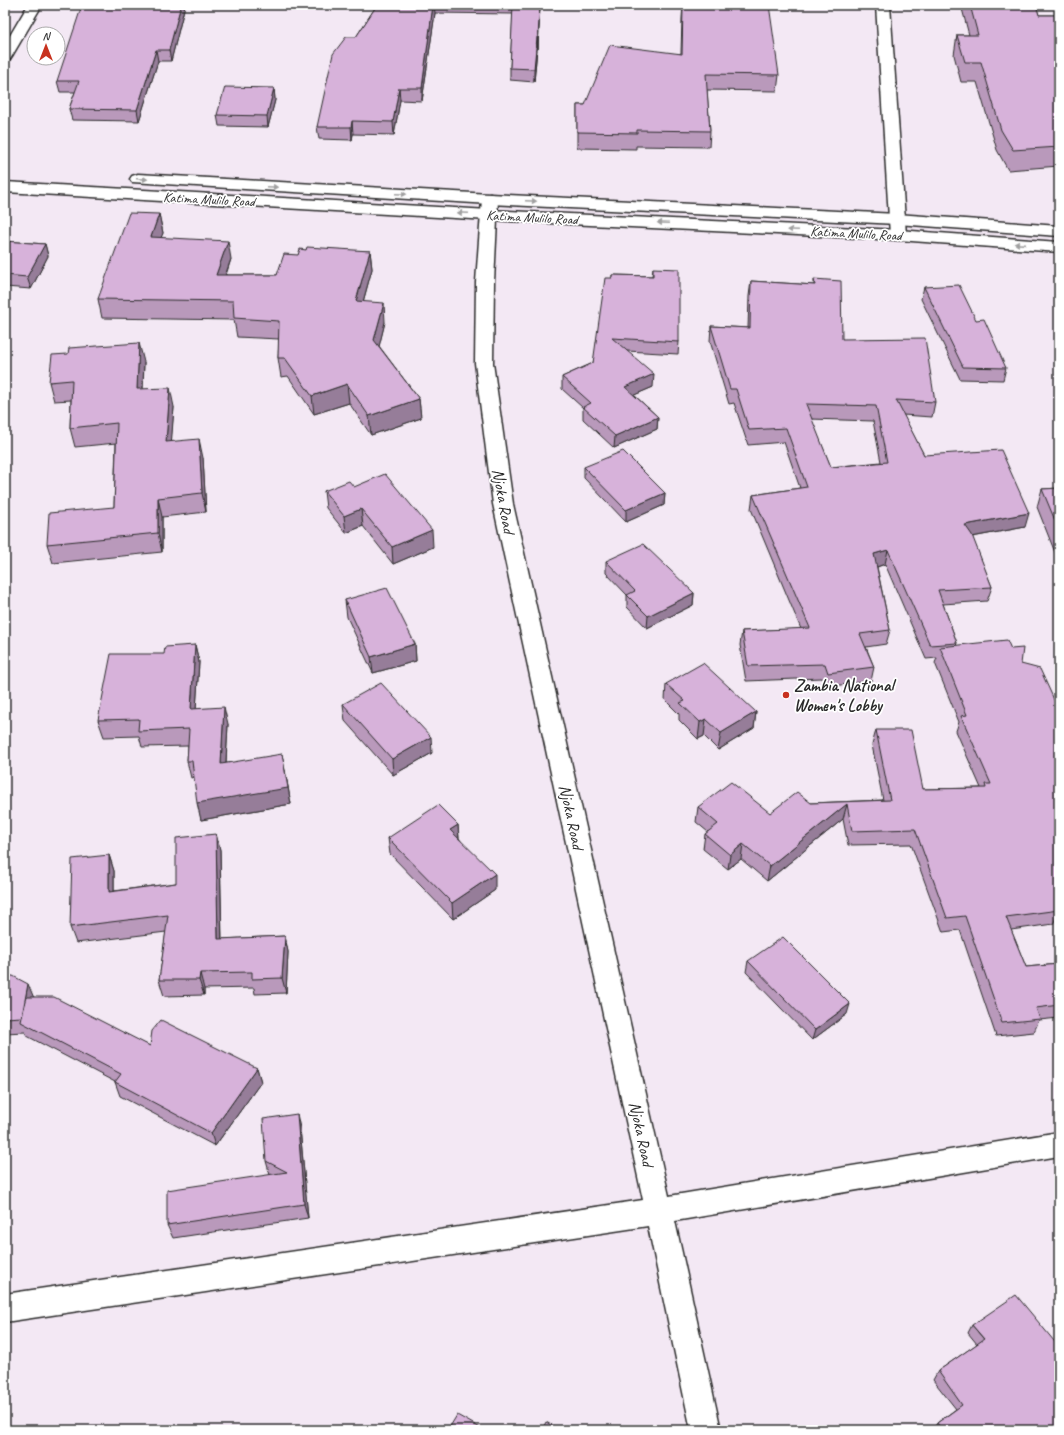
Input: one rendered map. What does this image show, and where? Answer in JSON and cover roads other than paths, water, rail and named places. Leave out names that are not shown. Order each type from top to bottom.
[{"type":"street","points":[[5,56],[35,5]]},
{"type":"street","points":[[883,5],[898,227]]},
{"type":"street","name":"Katima Mulilo Road","points":[[124,178],[489,207]]},
{"type":"street","name":"Katima Mulilo Road","points":[[5,187],[489,207],[898,227],[1059,231]]},
{"type":"street","name":"Njoka Road","points":[[489,207],[485,282],[484,363],[503,504],[660,1211],[706,1430]]},
{"type":"street","name":"Katima Mulilo Road","points":[[898,227],[1059,247]]},
{"type":"street","points":[[5,1308],[660,1211],[1059,1144]]},
{"type":"place","name":"Zambia National Women's Lobby","points":[[786,695]]}]
